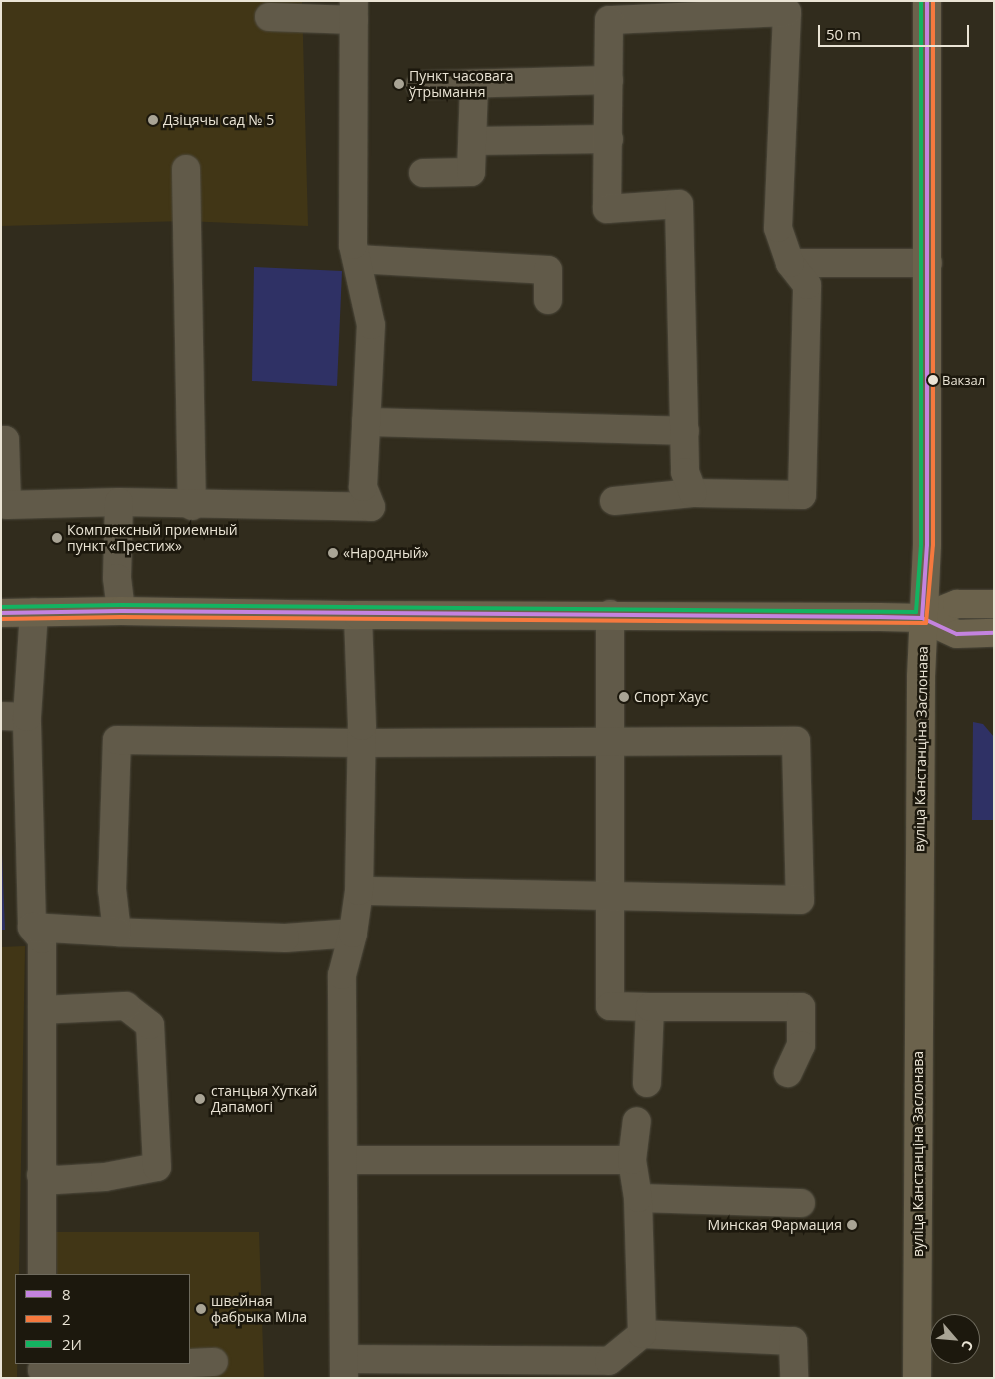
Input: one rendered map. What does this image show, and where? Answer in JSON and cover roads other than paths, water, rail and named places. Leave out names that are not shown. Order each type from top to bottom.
[{"type":"main road","name":"вуліца Канстанціна Заслонава","points":[[917,1378],[922,618],[927,545],[927,1]]},
{"type":"main road","points":[[1,613],[121,611],[358,615],[610,614],[922,618],[957,604],[994,604]]},
{"type":"main road","points":[[922,618],[957,634],[994,633]]},
{"type":"lane","points":[[1,440],[5,440],[7,505],[118,502],[192,506],[371,507],[363,487],[371,325],[353,244],[354,11],[269,17]]},
{"type":"lane","points":[[614,502],[694,494],[802,495],[807,285],[790,263],[778,228],[787,12],[610,20],[607,209],[679,204],[685,472],[694,494]]},
{"type":"lane","points":[[420,84],[609,80]]},
{"type":"lane","points":[[423,173],[471,172],[474,84]]},
{"type":"lane","points":[[473,141],[609,139]]},
{"type":"lane","points":[[186,169],[192,506]]},
{"type":"lane","points":[[356,259],[548,270],[548,300]]},
{"type":"lane","points":[[790,263],[928,263]]},
{"type":"lane","points":[[366,422],[685,431]]},
{"type":"lane","points":[[118,502],[117,578],[121,611]]},
{"type":"lane","points":[[34,612],[14,717],[32,927],[42,939],[42,1274]]},
{"type":"lane","points":[[610,614],[610,1006],[801,1007],[801,1045],[788,1072]]},
{"type":"lane","points":[[358,615],[361,743],[359,891],[353,933],[342,975],[345,1368],[609,1369],[642,1334],[638,1198],[632,1160],[637,1121]]},
{"type":"lane","points":[[117,932],[112,889],[117,740],[361,743],[796,741],[800,900],[359,891]]},
{"type":"lane","points":[[32,927],[285,938],[353,933]]},
{"type":"lane","points":[[41,1176],[56,1180],[105,1177],[157,1167],[150,1025],[126,1006],[42,1010]]},
{"type":"lane","points":[[646,1083],[650,1007]]},
{"type":"lane","points":[[344,1160],[632,1160]]},
{"type":"lane","points":[[638,1198],[801,1203]]},
{"type":"lane","points":[[642,1334],[792,1340],[794,1378]]},
{"type":"lane","points":[[190,1363],[214,1362]]},
{"type":"lane","points":[[42,1370],[171,1364]]},
{"type":"place","name":"Пункт часовага ўтрымання","points":[[399,84]]},
{"type":"place","name":"Дзіцячы сад № 5","points":[[153,120]]},
{"type":"place","name":"Вакзал","points":[[933,380]]},
{"type":"place","name":"Комплексный приемный пункт «Престиж»","points":[[57,538]]},
{"type":"place","name":"«Народный»","points":[[333,553]]},
{"type":"place","name":"Спорт Хаус","points":[[624,697]]},
{"type":"place","name":"станцыя Хуткай Дапамогі","points":[[200,1099]]},
{"type":"place","name":"Минская Фармация","points":[[852,1225]]},
{"type":"place","name":"швейная фабрыка Міла","points":[[201,1309]]}]
